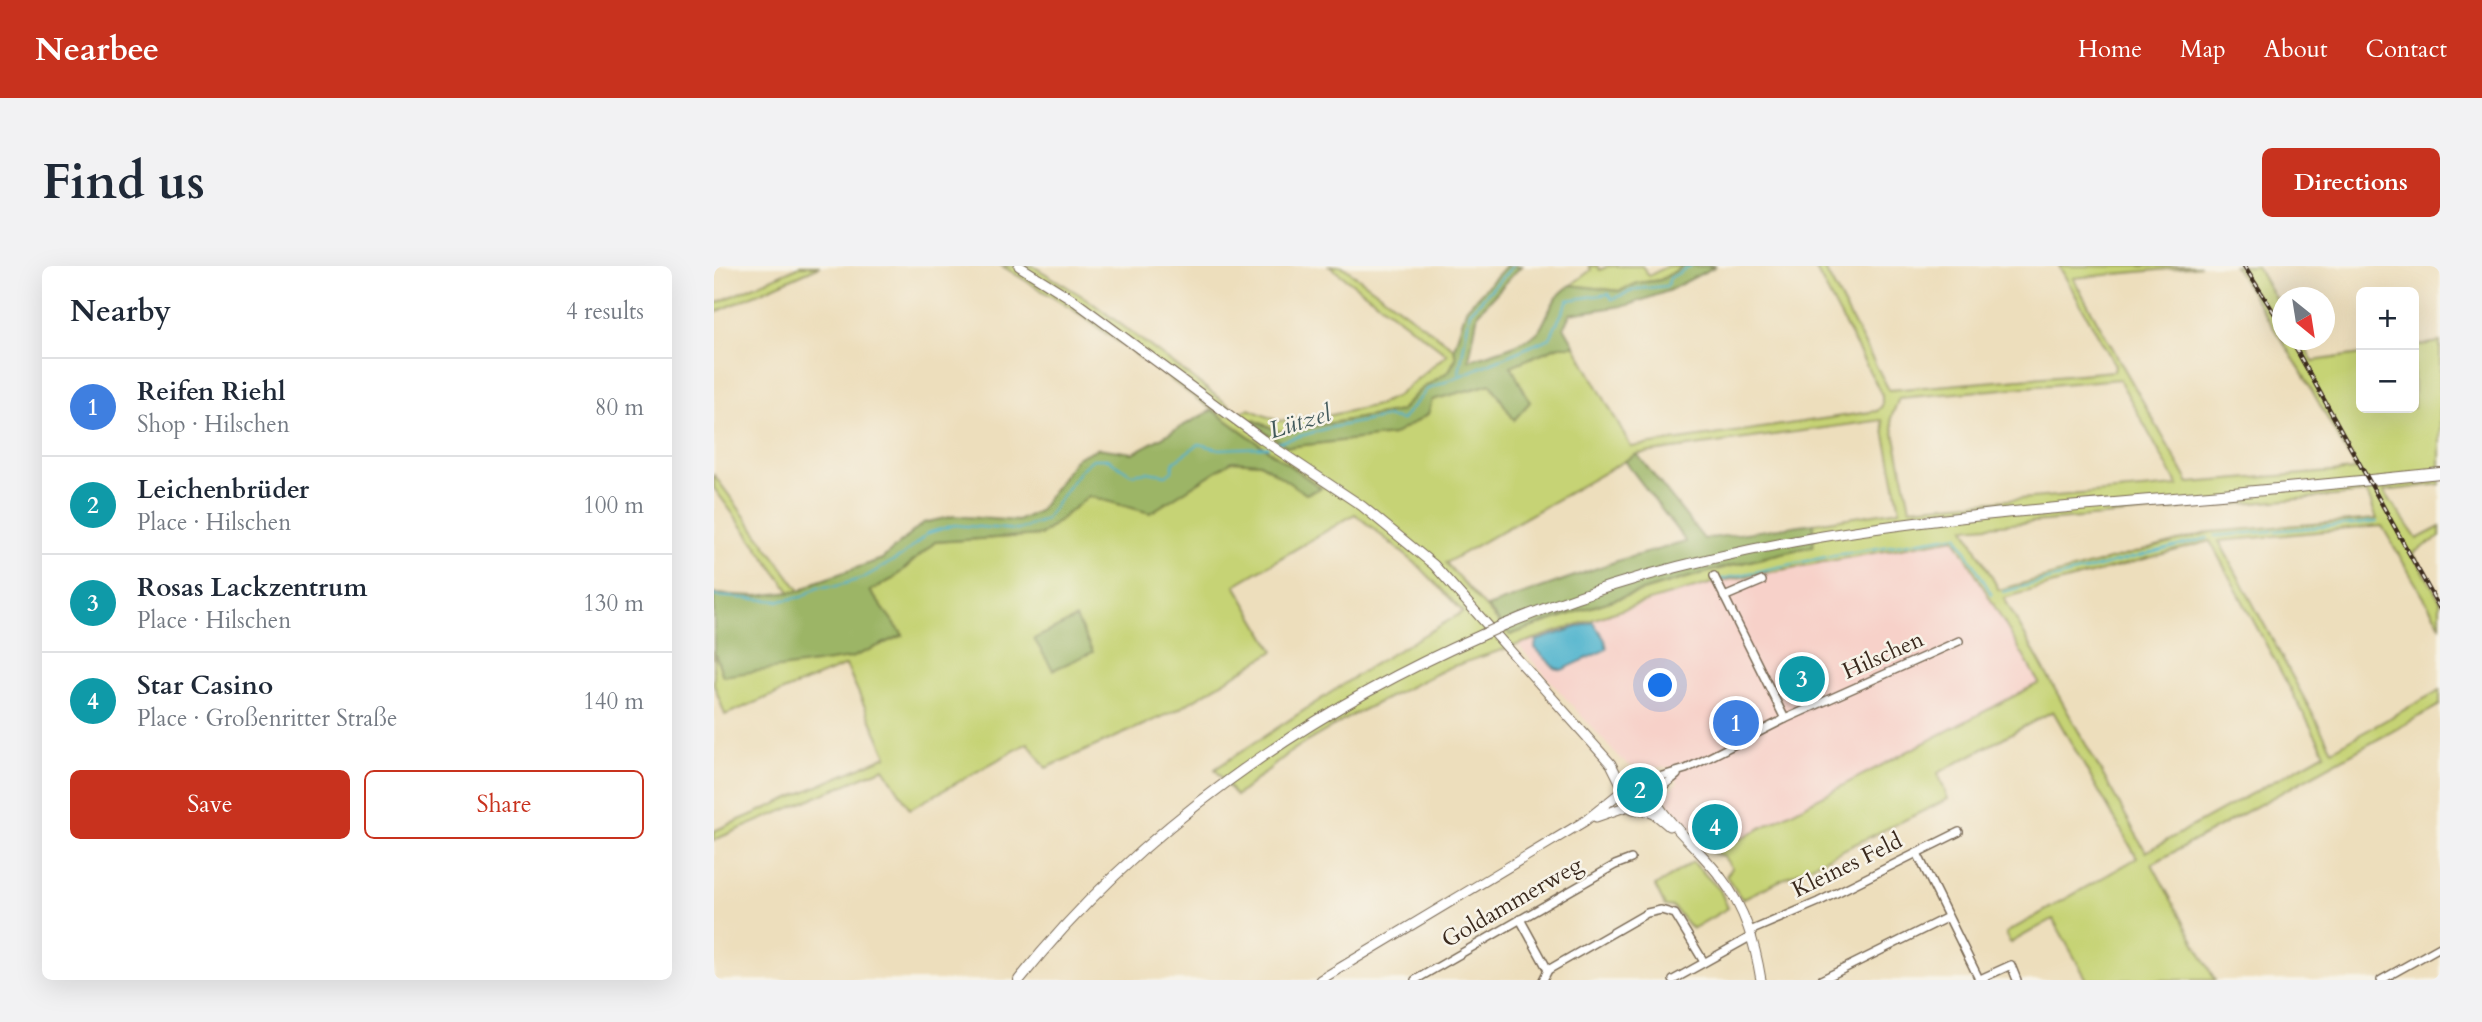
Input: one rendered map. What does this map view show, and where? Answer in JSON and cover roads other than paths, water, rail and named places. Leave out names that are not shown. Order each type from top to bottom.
[{"type":"main road","points":[[1013,980],[1022,976],[1077,915],[1164,831],[1246,769],[1326,715],[1425,662],[1504,625],[1627,580],[1691,562],[1832,534],[2021,510],[2440,473]]},
{"type":"street","points":[[1019,266],[1072,299],[1263,440],[1362,506],[1434,565],[1611,764],[1628,806]]},
{"type":"street","points":[[1714,576],[1784,719]]},
{"type":"street","points":[[1724,597],[1762,581]]},
{"type":"street","name":"Hilschen","points":[[1652,779],[1681,772],[1784,719],[1959,641]]},
{"type":"street","points":[[1611,764],[1632,775],[1643,774],[1652,779],[1656,795],[1727,887],[1751,933],[1761,980]]},
{"type":"street","name":"Hilschen","points":[[1656,795],[1681,772]]},
{"type":"street","points":[[1320,980],[1585,821],[1622,789],[1632,775]]},
{"type":"street","points":[[1643,809],[1656,795]]},
{"type":"street","points":[[1585,821],[1628,806],[1643,809],[1656,815],[1706,861]]},
{"type":"street","name":"Kleines Feld","points":[[1673,980],[1751,933],[1959,832]]},
{"type":"street","points":[[1917,853],[1979,980],[2011,964],[2017,980]]},
{"type":"street","name":"Goldammerweg","points":[[1415,980],[1615,865],[1631,859]]},
{"type":"street","points":[[1543,980],[1548,970],[1647,914],[1661,911],[1675,914],[1704,962]]},
{"type":"street","points":[[1821,980],[1948,917]]},
{"type":"street","points":[[1520,919],[1548,970]]},
{"type":"street","points":[[2382,980],[2440,947]]},
{"type":"water","points":[[1593,622],[1605,640],[1607,649],[1562,670],[1555,668],[1535,648],[1536,641]]},
{"type":"waterway","points":[[1459,373],[1470,312],[1513,266]]},
{"type":"waterway","name":"Lützel","points":[[1276,443],[1328,428],[1387,417],[1402,420],[1426,390],[1550,338],[1568,300],[1609,294],[1612,299],[1637,289],[1667,286],[1670,278],[1691,266]]},
{"type":"waterway","name":"Lützel","points":[[714,596],[779,601],[802,597],[818,587],[837,586],[863,578],[902,556],[928,533],[954,525],[1018,530],[1045,520],[1081,469],[1093,459],[1108,459],[1131,474],[1147,472],[1166,475],[1172,471],[1174,461],[1199,444],[1219,449],[1268,447]]},
{"type":"waterway","points":[[2215,536],[2377,522]]},
{"type":"waterway","points":[[1721,579],[1835,555],[1957,535],[1992,595]]},
{"type":"waterway","points":[[2003,592],[2208,538]]},
{"type":"railway","points":[[2244,266],[2272,309]]},
{"type":"railway","points":[[2297,350],[2440,609]]},
{"type":"place","name":"Rosas Lackzentrum","points":[[1802,679]]},
{"type":"place","name":"Reifen Riehl","points":[[1736,723]]},
{"type":"place","name":"Leichenbrüder","points":[[1640,790]]},
{"type":"place","name":"Star Casino","points":[[1715,827]]}]
